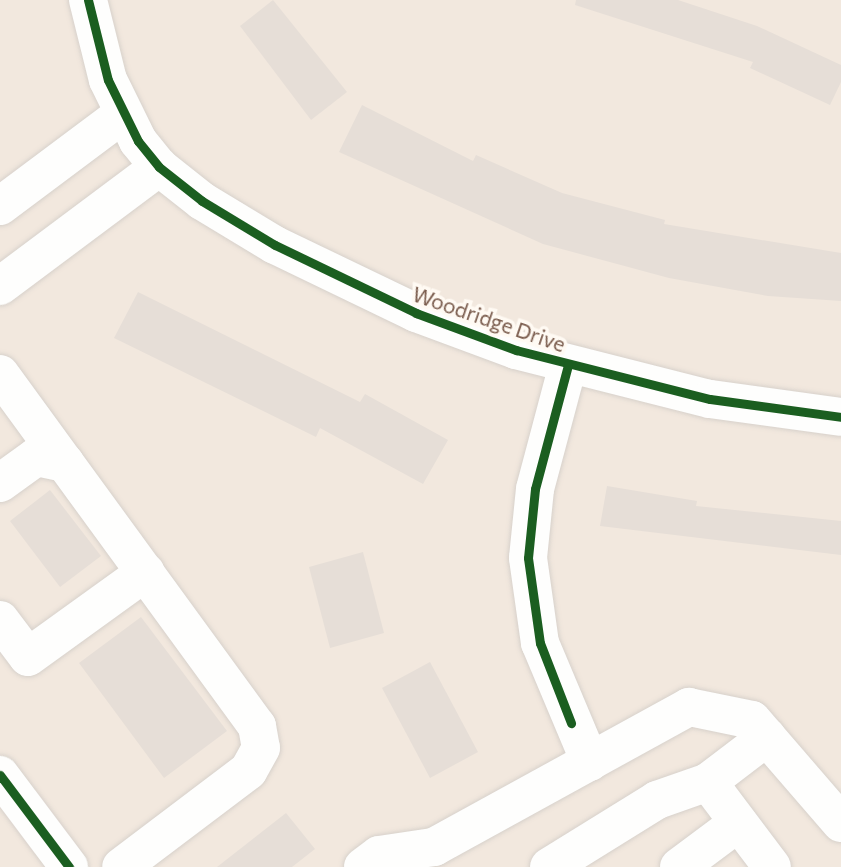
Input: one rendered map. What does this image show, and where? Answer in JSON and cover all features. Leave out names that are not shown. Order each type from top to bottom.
[{"type":"street","name":"Woodridge Drive","points":[[88,0],[122,114],[159,167],[202,201],[346,282],[416,313],[568,365],[710,399],[841,416]]},
{"type":"street","points":[[0,206],[122,114]]},
{"type":"street","points":[[0,286],[159,167]]},
{"type":"street","points":[[568,365],[535,489],[528,558],[540,643],[571,723],[590,762]]},
{"type":"street","points":[[0,374],[257,726],[261,748],[248,771],[121,867]]},
{"type":"street","points":[[0,484],[36,457],[65,463]]},
{"type":"street","points":[[0,620],[28,657],[146,572]]},
{"type":"street","points":[[363,867],[379,855],[416,859],[689,707],[752,720],[841,823]]},
{"type":"street","points":[[549,867],[657,800],[708,782],[767,737]]},
{"type":"street","points":[[0,775],[69,867]]},
{"type":"street","points":[[708,782],[772,867]]},
{"type":"street","points":[[679,867],[738,823]]},
{"type":"shaded area","points":[[0,0],[841,0],[841,867],[0,867]]},
{"type":"building","points":[[273,0],[347,92],[311,120],[240,26]]},
{"type":"building","points":[[576,0],[678,0],[757,26],[841,65],[841,82],[830,105],[750,68],[753,62],[575,5]]},
{"type":"building","points":[[362,105],[473,161],[476,155],[562,193],[665,220],[664,224],[841,253],[841,301],[768,296],[669,278],[543,244],[339,152]]},
{"type":"building","points":[[138,292],[360,402],[365,394],[448,440],[423,484],[320,428],[316,437],[114,338]]},
{"type":"building","points":[[607,486],[697,501],[696,506],[841,521],[841,555],[600,526]]},
{"type":"building","points":[[50,490],[101,556],[60,587],[10,521]]},
{"type":"building","points":[[363,552],[384,633],[330,648],[309,567]]},
{"type":"building","points":[[141,617],[227,731],[164,778],[79,663]]},
{"type":"building","points":[[430,662],[478,752],[430,778],[382,688]]},
{"type":"building","points":[[286,813],[315,849],[292,867],[217,867]]},
{"type":"cycle path","points":[[88,0],[108,80],[138,141],[159,167],[202,201],[275,245],[416,313],[516,350],[710,399],[841,417]]},
{"type":"cycle path","points":[[568,365],[535,489],[528,558],[540,643],[571,723]]},
{"type":"cycle path","points":[[0,775],[69,867]]}]
